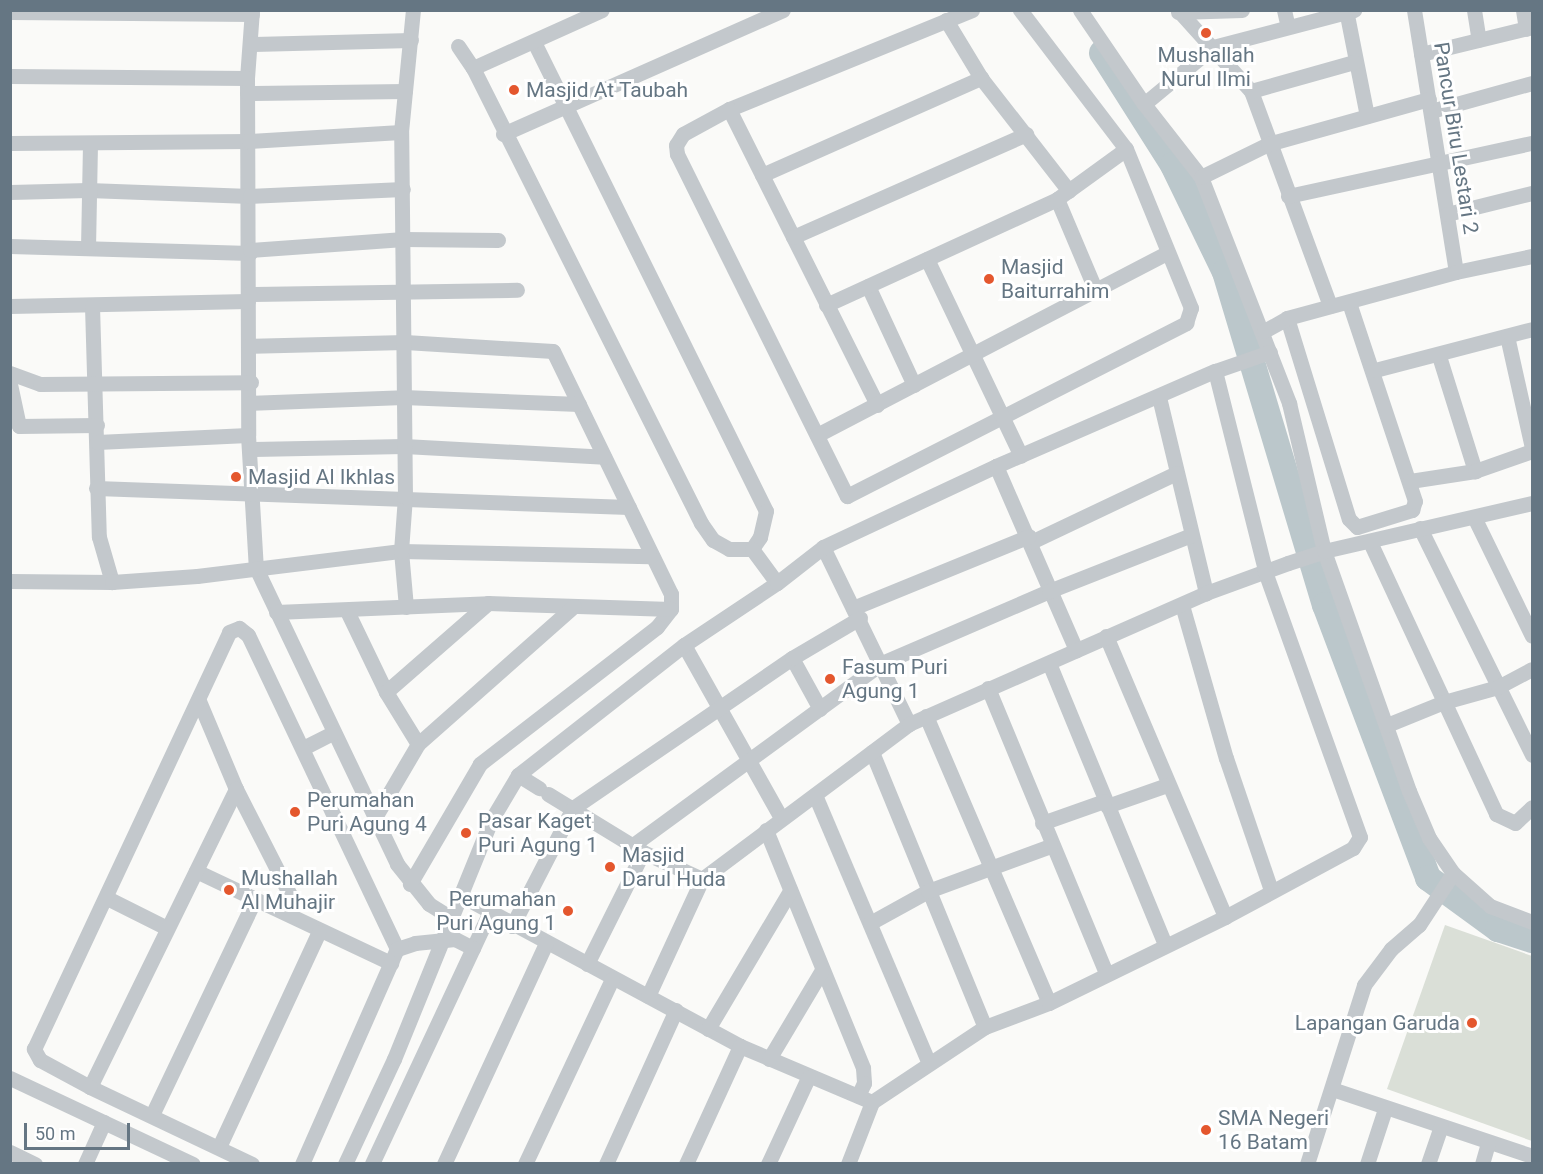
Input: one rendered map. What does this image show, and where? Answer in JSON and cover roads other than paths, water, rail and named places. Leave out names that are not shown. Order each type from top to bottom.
[{"type":"street","points":[[406,607],[401,551],[405,497],[403,398],[405,291],[401,132],[413,10]]},
{"type":"street","points":[[473,68],[602,10]]},
{"type":"street","points":[[503,134],[783,10]]},
{"type":"street","points":[[972,10],[729,109],[683,134],[676,145],[677,154],[847,496],[1186,322],[1191,308],[1126,150],[1020,10]]},
{"type":"street","points":[[1080,10],[1144,104],[1201,177],[1264,331],[1264,355],[1294,423],[1320,552],[1425,829],[1450,878],[1490,906],[1533,922]]},
{"type":"street","points":[[1178,11],[1242,10]]},
{"type":"street","points":[[1284,10],[1288,27]]},
{"type":"street","name":"Pancur Biru Lestari 2","points":[[1414,10],[1440,160],[1456,272]]},
{"type":"street","points":[[1474,10],[1479,40]]},
{"type":"street","points":[[1421,54],[1529,28],[1523,10]]},
{"type":"street","points":[[1178,11],[1251,91],[1268,144],[1330,306]]},
{"type":"street","points":[[1144,104],[1213,47],[1349,11],[1354,62],[1367,116]]},
{"type":"street","points":[[10,12],[252,12],[247,86],[250,196],[248,346],[251,382],[249,492],[256,568],[374,819],[410,884],[429,904],[450,917]]},
{"type":"street","points":[[946,20],[981,78],[1026,134],[1063,195],[1095,289]]},
{"type":"street","points":[[250,44],[411,39]]},
{"type":"street","points":[[534,42],[563,107],[766,511],[760,537],[752,549]]},
{"type":"street","points":[[458,46],[473,68],[503,134],[701,523],[714,540],[729,549],[752,549]]},
{"type":"street","points":[[1251,91],[1354,62]]},
{"type":"street","points":[[10,76],[405,91]]},
{"type":"street","points":[[762,175],[981,78]]},
{"type":"street","points":[[1201,177],[1268,144],[1367,116],[1533,83]]},
{"type":"street","points":[[729,109],[877,405]]},
{"type":"street","points":[[10,142],[249,141],[401,132]]},
{"type":"street","points":[[793,237],[1026,134]]},
{"type":"street","points":[[88,248],[87,190],[90,143]]},
{"type":"street","points":[[1288,196],[1440,160],[1533,143]]},
{"type":"street","points":[[826,305],[1063,195],[1126,150]]},
{"type":"street","points":[[10,192],[87,190],[250,196],[403,189]]},
{"type":"street","points":[[1447,214],[1533,193]]},
{"type":"street","points":[[10,246],[250,252],[404,239],[498,240]]},
{"type":"street","points":[[816,435],[1167,253]]},
{"type":"street","points":[[1264,331],[1287,318],[1330,306],[1349,303],[1456,272],[1533,256]]},
{"type":"street","points":[[927,259],[1004,416],[1021,456]]},
{"type":"street","points":[[868,286],[914,385]]},
{"type":"street","points":[[10,306],[92,306],[405,291],[517,290]]},
{"type":"street","points":[[1287,318],[1352,524],[1357,527],[1412,510],[1415,501],[1375,370],[1349,303]]},
{"type":"street","points":[[92,306],[97,384],[96,488],[99,537],[112,582]]},
{"type":"street","points":[[1375,370],[1439,356],[1533,329]]},
{"type":"street","points":[[1410,481],[1475,471],[1533,450],[1507,336]]},
{"type":"street","points":[[248,346],[405,342],[553,351],[671,594],[671,609],[657,627],[480,764],[410,884]]},
{"type":"street","points":[[345,1164],[438,939],[460,895],[490,822],[518,775],[684,645],[777,584],[823,547],[996,466],[1220,370],[1264,355]]},
{"type":"street","points":[[1439,356],[1475,471]]},
{"type":"street","points":[[460,895],[489,914],[676,1010],[740,1046],[808,1078],[865,1099],[930,1063],[985,1027],[1049,1003],[1106,973],[1226,917],[1271,890],[1353,848],[1360,837],[1359,824],[1266,573],[1220,370]]},
{"type":"street","points":[[10,373],[17,379],[40,384],[251,382]]},
{"type":"street","points":[[10,384],[19,426],[97,425]]},
{"type":"street","points":[[1159,397],[1206,592]]},
{"type":"street","points":[[250,403],[403,398],[579,404]]},
{"type":"street","points":[[97,442],[249,442],[404,446],[604,457]]},
{"type":"street","points":[[996,466],[1030,539],[1049,591],[1076,650]]},
{"type":"street","points":[[512,926],[573,808],[856,613],[1030,539],[1176,473]]},
{"type":"street","points":[[96,488],[405,497],[629,507]]},
{"type":"street","points":[[648,996],[702,879],[909,724],[1106,636],[1182,605],[1206,592],[1266,573],[1288,563],[1320,552],[1370,542],[1420,528],[1532,505]]},
{"type":"street","points":[[1474,517],[1533,636]]},
{"type":"street","points":[[1420,528],[1533,754]]},
{"type":"street","points":[[587,964],[638,849],[750,760],[882,663],[1049,591],[1191,535]]},
{"type":"street","points":[[1370,542],[1496,814],[1515,823],[1533,807]]},
{"type":"street","points":[[823,547],[882,663],[909,724]]},
{"type":"street","points":[[752,549],[777,584]]},
{"type":"street","points":[[10,581],[112,582],[401,551],[651,556]]},
{"type":"street","points":[[276,612],[488,603],[671,609]]},
{"type":"street","points":[[386,692],[488,603]]},
{"type":"street","points":[[1182,605],[1226,758],[1271,890]]},
{"type":"street","points":[[374,819],[418,744],[574,606]]},
{"type":"street","points":[[347,610],[386,692],[418,744]]},
{"type":"street","points":[[252,1164],[90,1087],[40,1060],[34,1049],[200,701],[229,632],[239,628],[248,635],[303,748],[394,956]]},
{"type":"street","points":[[1106,636],[1167,784],[1226,917]]},
{"type":"street","points":[[684,645],[781,818]]},
{"type":"street","points":[[792,658],[820,709]]},
{"type":"street","points":[[1049,663],[1165,945]]},
{"type":"street","points":[[1387,725],[1444,702],[1498,687],[1533,669]]},
{"type":"street","points":[[988,688],[1050,846],[1106,973]]},
{"type":"street","points":[[200,701],[236,789],[289,893],[291,915]]},
{"type":"street","points":[[926,716],[988,867],[1049,1003]]},
{"type":"street","points":[[303,748],[333,733]]},
{"type":"street","points":[[872,752],[985,1027]]},
{"type":"street","points":[[518,775],[638,849],[702,879]]},
{"type":"street","points":[[1042,823],[1167,784]]},
{"type":"street","points":[[90,1087],[236,789]]},
{"type":"street","points":[[815,795],[930,1063]]},
{"type":"street","points":[[766,830],[863,1068],[865,1099],[848,1164]]},
{"type":"street","points":[[870,923],[928,891],[1050,846]]},
{"type":"street","points":[[196,871],[291,915],[319,932],[394,956]]},
{"type":"street","points":[[1307,1164],[1364,985],[1372,969],[1419,925],[1450,878]]},
{"type":"street","points":[[708,1029],[790,891]]},
{"type":"street","points":[[107,898],[167,928]]},
{"type":"street","points":[[152,1115],[255,899]]},
{"type":"street","points":[[372,1164],[489,914]]},
{"type":"street","points":[[219,1147],[319,932]]},
{"type":"street","points":[[302,1164],[394,956],[415,943],[438,939],[455,939],[473,948]]},
{"type":"street","points":[[444,1164],[546,943]]},
{"type":"street","points":[[769,1059],[822,970]]},
{"type":"street","points":[[525,1164],[612,979]]},
{"type":"street","points":[[606,1164],[676,1010]]},
{"type":"street","points":[[686,1164],[740,1046]]},
{"type":"street","points":[[10,1078],[193,1164]]},
{"type":"street","points":[[768,1164],[808,1078]]},
{"type":"street","points":[[1332,1089],[1385,1109],[1533,1156]]},
{"type":"street","points":[[1367,1164],[1385,1109]]},
{"type":"street","points":[[85,1164],[104,1122]]},
{"type":"street","points":[[1428,1164],[1441,1126]]},
{"type":"street","points":[[1482,1164],[1488,1143]]},
{"type":"street","points":[[10,1152],[35,1164]]},
{"type":"waterway","points":[[1102,53],[1173,165],[1225,272],[1325,605],[1428,878],[1498,929],[1532,940]]},
{"type":"place","name":"Mushallah Nurul Ilmi","points":[[1206,33]]},
{"type":"place","name":"Masjid At Taubah","points":[[514,90]]},
{"type":"place","name":"Masjid Baiturrahim","points":[[989,279]]},
{"type":"place","name":"Masjid Al Ikhlas","points":[[236,477]]},
{"type":"place","name":"Fasum Puri Agung 1","points":[[830,679]]},
{"type":"place","name":"Perumahan Puri Agung 4","points":[[295,812]]},
{"type":"place","name":"Pasar Kaget Puri Agung 1","points":[[466,833]]},
{"type":"place","name":"Masjid Darul Huda","points":[[610,867]]},
{"type":"place","name":"Mushallah Al Muhajir","points":[[229,890]]},
{"type":"place","name":"Perumahan Puri Agung 1","points":[[568,911]]},
{"type":"place","name":"Lapangan Garuda","points":[[1472,1023]]},
{"type":"place","name":"SMA Negeri 16 Batam","points":[[1206,1130]]}]
